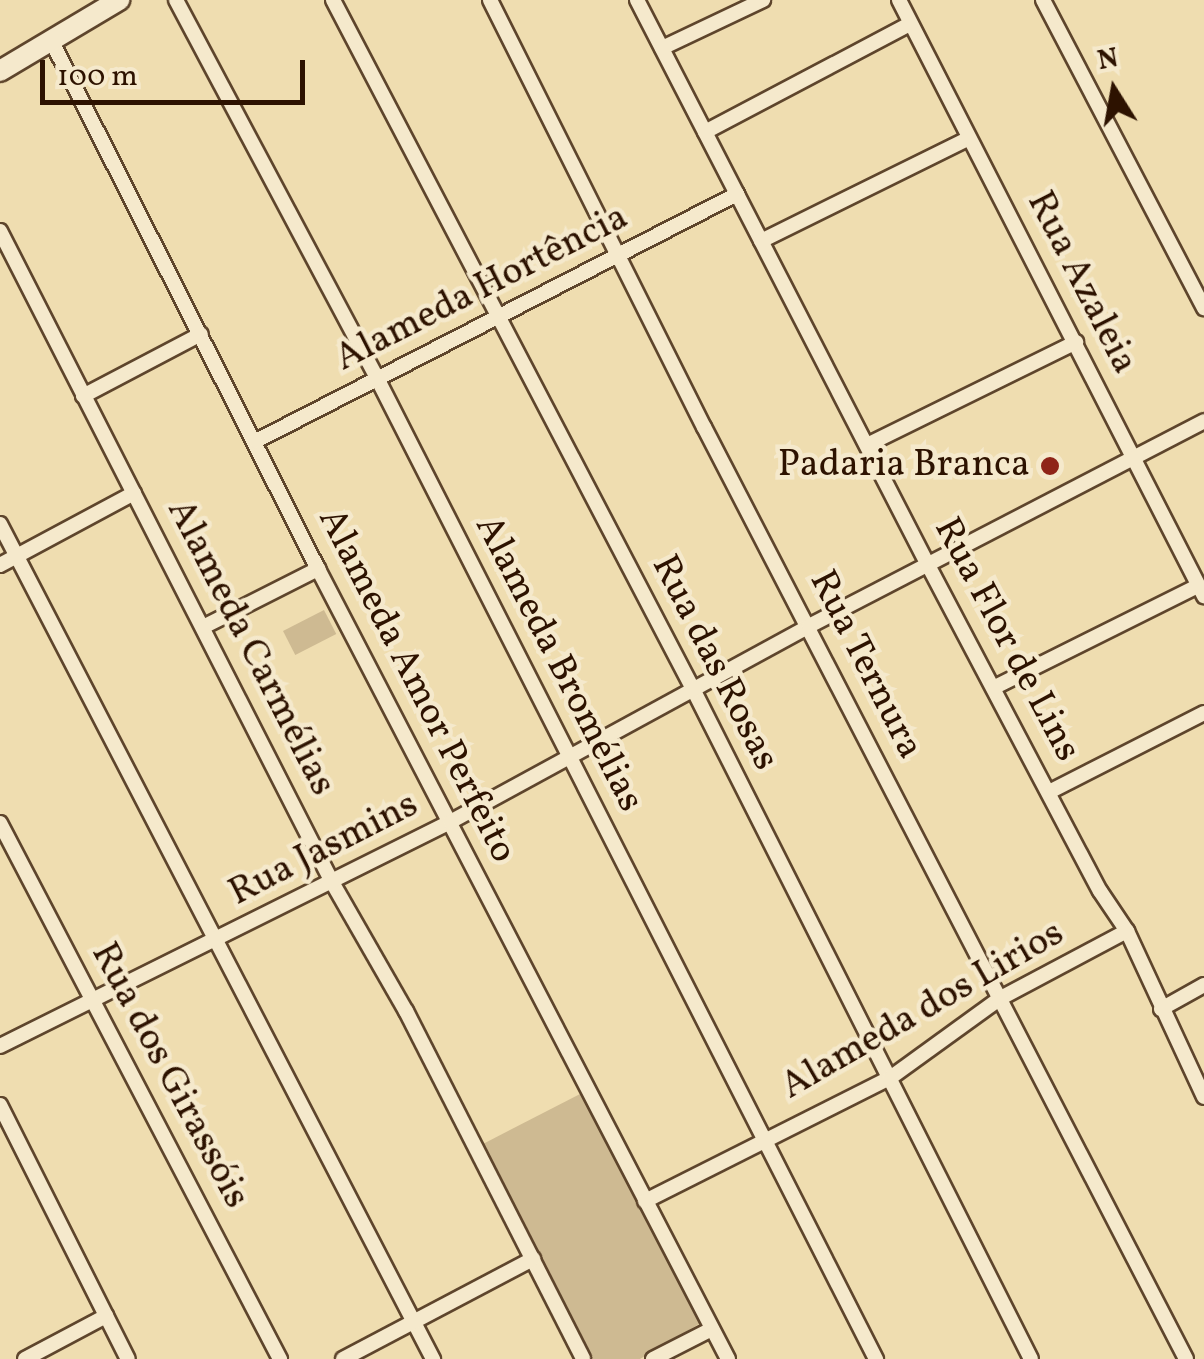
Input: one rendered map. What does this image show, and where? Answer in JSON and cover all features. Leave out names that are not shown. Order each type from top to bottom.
[{"type":"street","points":[[0,71],[119,0]]},
{"type":"street","name":"Alameda Bromélias","points":[[176,0],[377,378],[876,1359]]},
{"type":"street","name":"Rua das Rosas","points":[[332,0],[693,689],[1031,1359]]},
{"type":"street","name":"Rua Ternura","points":[[490,0],[1186,1359]]},
{"type":"street","name":"Rua Flor de Lins","points":[[637,0],[929,567],[1126,931],[1204,1097]]},
{"type":"street","points":[[662,48],[764,0]]},
{"type":"street","name":"Rua Azaleia","points":[[899,0],[1201,591]]},
{"type":"street","points":[[1043,0],[1204,308]]},
{"type":"street","points":[[704,132],[910,24]]},
{"type":"street","name":"Alameda Amor Perfeito","points":[[51,40],[318,568],[728,1359]]},
{"type":"street","points":[[760,241],[969,138]]},
{"type":"street","name":"Alameda Hortência","points":[[256,441],[737,194]]},
{"type":"street","name":"Alameda Carmélias","points":[[0,231],[205,626],[332,882],[406,1011],[584,1359]]},
{"type":"street","points":[[84,396],[200,334]]},
{"type":"street","points":[[869,444],[1076,342]]},
{"type":"street","name":"Rua Jasmins","points":[[0,1046],[450,822],[809,626],[1204,421]]},
{"type":"street","points":[[0,565],[134,493]]},
{"type":"street","points":[[0,524],[433,1359]]},
{"type":"street","points":[[205,626],[318,568]]},
{"type":"street","points":[[994,687],[1201,591]]},
{"type":"street","points":[[1049,792],[1204,714]]},
{"type":"street","name":"Rua dos Girassóis","points":[[0,823],[280,1359]]},
{"type":"street","name":"Alameda dos Lirios","points":[[646,1201],[890,1078],[1000,999],[1126,931]]},
{"type":"street","points":[[1161,1009],[1204,985]]},
{"type":"street","points":[[0,1105],[128,1359]]},
{"type":"street","points":[[343,1359],[534,1258]]},
{"type":"street","points":[[25,1359],[106,1316]]},
{"type":"street","points":[[653,1359],[712,1329]]},
{"type":"shaded area","points":[[324,610],[336,634],[295,655],[283,631]]},
{"type":"shaded area","points":[[582,1093],[704,1321],[640,1359],[589,1359],[481,1145]]},
{"type":"place","name":"Padaria Branca","points":[[1050,466]]}]
